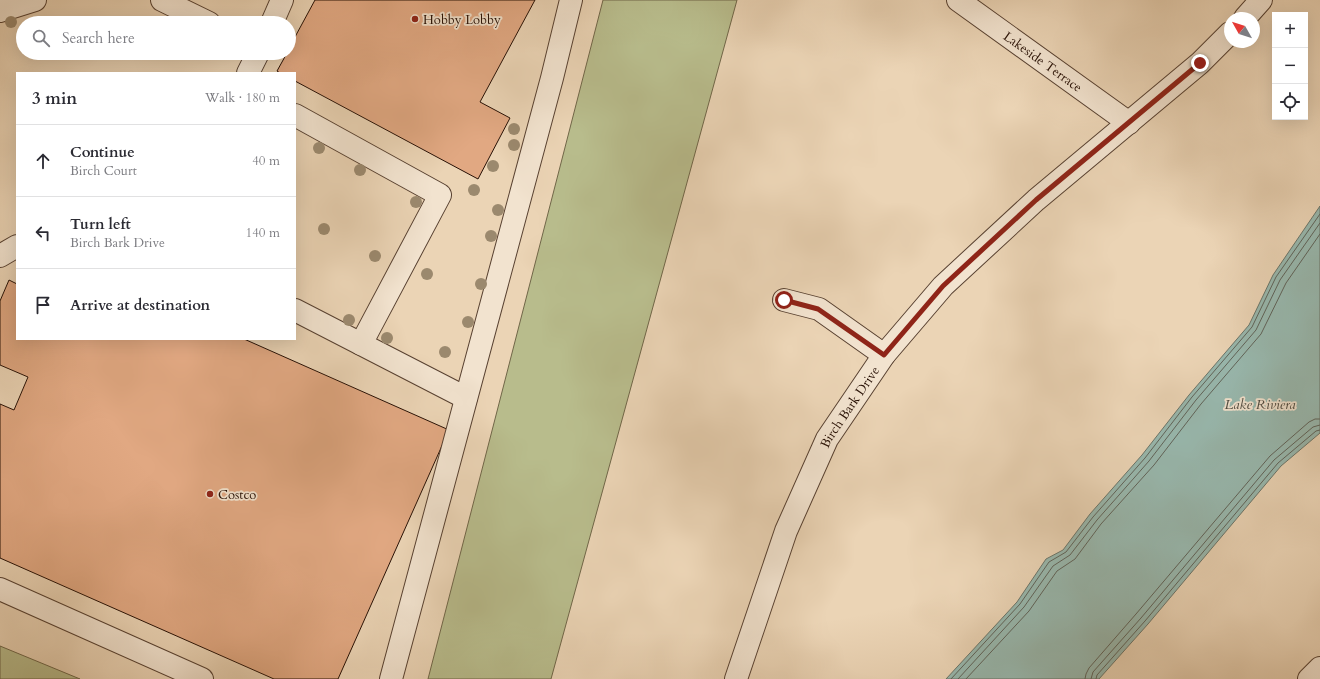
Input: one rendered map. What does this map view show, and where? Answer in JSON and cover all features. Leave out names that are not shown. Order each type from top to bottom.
[{"type":"street","points":[[0,11],[35,0]]},
{"type":"street","points":[[162,0],[195,16]]},
{"type":"street","points":[[275,16],[282,0]]},
{"type":"street","points":[[391,679],[550,86],[571,0]]},
{"type":"street","name":"Lakeside Terrace","points":[[958,0],[1128,122]]},
{"type":"street","points":[[1250,12],[1261,0]]},
{"type":"street","name":"Birch Bark Drive","points":[[736,679],[786,531],[826,439],[884,355],[943,286],[1036,200],[1200,63],[1224,39]]},
{"type":"street","points":[[248,72],[254,60]]},
{"type":"street","points":[[296,116],[440,195],[361,344]]},
{"type":"street","points":[[0,256],[16,247]]},
{"type":"street","points":[[784,300],[818,309],[884,355]]},
{"type":"street","points":[[296,311],[466,398]]},
{"type":"street","points":[[0,589],[202,679]]},
{"type":"street","points":[[1309,679],[1320,668]]},
{"type":"green space","points":[[603,0],[737,0],[551,679],[428,679]]},
{"type":"green space","points":[[0,646],[80,679],[0,679]]},
{"type":"water","name":"Lake Riviera","points":[[1320,206],[1320,433],[1281,466],[1148,624],[1099,679],[946,679],[1017,602],[1046,559],[1063,550],[1090,514],[1142,455],[1189,395],[1249,325],[1273,275]]},
{"type":"building","points":[[315,0],[535,0],[480,102],[510,118],[478,179],[296,82],[296,72],[277,71],[283,60],[296,60],[296,35]]},
{"type":"building","name":"Costco","points":[[9,280],[16,284],[16,340],[246,340],[449,430],[338,679],[274,679],[0,558],[0,404],[14,410],[28,377],[0,365],[0,301]]},
{"type":"place","name":"Hobby Lobby","points":[[415,19]]},
{"type":"place","name":"Costco","points":[[210,494]]},
{"type":"route","points":[[784,300],[818,309],[884,355],[943,286],[1036,200],[1200,63]]}]
